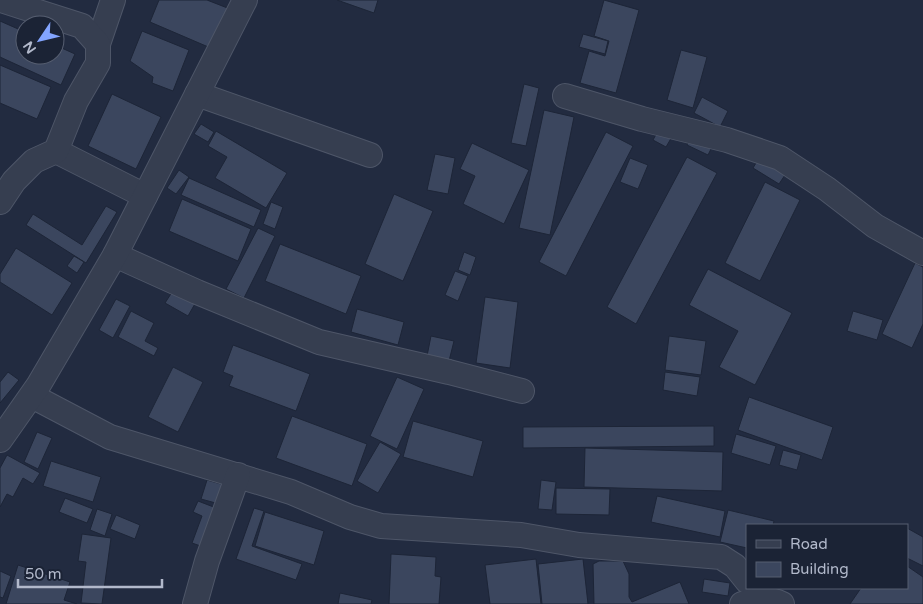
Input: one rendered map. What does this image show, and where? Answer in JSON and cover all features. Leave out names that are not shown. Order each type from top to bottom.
[{"type":"street","points":[[1,0],[82,26],[98,44]]},
{"type":"street","points":[[0,202],[14,182],[34,161],[56,151],[76,101],[98,63],[98,44],[114,0]]},
{"type":"street","points":[[0,440],[32,396],[115,255],[245,0]]},
{"type":"street","points":[[197,94],[370,155]]},
{"type":"street","points":[[565,96],[642,119],[727,140],[780,158],[827,189],[875,226],[923,252]]},
{"type":"street","points":[[56,151],[145,196]]},
{"type":"street","points":[[115,255],[197,292],[319,342],[450,372],[522,391]]},
{"type":"street","points":[[32,396],[110,437],[291,492],[350,517],[381,526],[521,535],[579,545],[721,557],[735,566],[746,589]]},
{"type":"street","points":[[196,604],[208,561],[238,475]]},
{"type":"street","points":[[748,593],[782,604]]},
{"type":"building","points":[[159,0],[207,0],[230,9],[213,49],[150,22]]},
{"type":"building","points":[[337,0],[378,0],[374,13]]},
{"type":"building","points":[[604,0],[639,10],[616,93],[580,83],[589,51],[605,56],[609,41],[594,36]]},
{"type":"building","points":[[0,21],[15,28],[15,64],[0,57]]},
{"type":"building","points":[[142,31],[189,50],[173,91],[152,83],[153,77],[130,61]]},
{"type":"building","points":[[583,34],[608,41],[605,54],[579,47]]},
{"type":"building","points":[[65,50],[75,54],[61,85],[17,65],[65,65]]},
{"type":"building","points":[[681,50],[707,57],[693,108],[667,100]]},
{"type":"building","points":[[0,65],[51,87],[37,119],[0,103]]},
{"type":"building","points":[[524,84],[539,88],[526,146],[511,143]]},
{"type":"building","points":[[112,94],[161,117],[136,169],[88,146]]},
{"type":"building","points":[[702,97],[728,111],[720,127],[694,113]]},
{"type":"building","points":[[544,110],[574,117],[550,235],[519,228]]},
{"type":"building","points":[[201,124],[214,132],[208,142],[194,134]]},
{"type":"building","points":[[660,127],[673,135],[666,147],[653,140]]},
{"type":"building","points":[[216,131],[287,173],[266,208],[215,178],[227,157],[208,146]]},
{"type":"building","points":[[606,132],[633,146],[566,276],[539,262]]},
{"type":"building","points":[[692,133],[714,143],[708,155],[687,145]]},
{"type":"building","points":[[472,143],[529,170],[504,224],[463,204],[475,176],[460,169]]},
{"type":"building","points":[[762,153],[789,169],[779,184],[753,168]]},
{"type":"building","points":[[435,154],[455,158],[448,194],[427,190]]},
{"type":"building","points":[[687,157],[717,173],[636,324],[607,307]]},
{"type":"building","points":[[630,158],[648,165],[638,189],[620,182]]},
{"type":"building","points":[[179,170],[189,177],[176,194],[167,188]]},
{"type":"building","points":[[189,178],[261,210],[254,227],[181,195]]},
{"type":"building","points":[[765,182],[800,200],[760,281],[725,263]]},
{"type":"building","points":[[394,194],[433,211],[403,281],[365,264]]},
{"type":"building","points":[[182,199],[251,229],[238,261],[169,231]]},
{"type":"building","points":[[271,202],[283,207],[275,229],[263,224]]},
{"type":"building","points":[[106,206],[117,212],[86,263],[26,225],[33,214],[82,245]]},
{"type":"building","points":[[258,228],[275,236],[244,298],[226,289]]},
{"type":"building","points":[[280,244],[361,276],[346,314],[265,281]]},
{"type":"building","points":[[16,248],[72,283],[52,315],[0,282],[0,274]]},
{"type":"building","points":[[464,252],[476,257],[470,275],[458,270]]},
{"type":"building","points":[[74,256],[84,262],[77,273],[67,266]]},
{"type":"building","points":[[915,263],[923,267],[923,324],[912,348],[882,334]]},
{"type":"building","points":[[708,269],[792,313],[755,385],[719,367],[738,331],[689,305]]},
{"type":"building","points":[[455,271],[468,276],[458,301],[445,295]]},
{"type":"building","points":[[174,289],[196,302],[188,316],[165,303]]},
{"type":"building","points":[[485,297],[518,302],[510,368],[476,363]]},
{"type":"building","points":[[116,299],[130,306],[113,338],[99,330]]},
{"type":"building","points":[[357,309],[404,322],[398,345],[351,332]]},
{"type":"building","points":[[131,311],[154,323],[145,341],[158,348],[154,356],[118,337]]},
{"type":"building","points":[[853,311],[883,320],[877,340],[847,331]]},
{"type":"building","points":[[431,336],[454,341],[449,361],[427,356]]},
{"type":"building","points":[[669,336],[706,341],[701,375],[665,370]]},
{"type":"building","points":[[233,345],[310,374],[296,411],[229,386],[233,376],[223,372]]},
{"type":"building","points":[[173,367],[203,382],[178,432],[148,417]]},
{"type":"building","points":[[8,372],[19,380],[0,403],[0,382]]},
{"type":"building","points":[[665,372],[700,377],[697,396],[663,390]]},
{"type":"building","points":[[397,377],[424,389],[397,449],[370,436]]},
{"type":"building","points":[[749,397],[833,427],[822,460],[738,430]]},
{"type":"building","points":[[292,416],[367,444],[352,486],[276,458]]},
{"type":"building","points":[[413,421],[483,441],[473,477],[403,457]]},
{"type":"building","points":[[714,426],[714,446],[523,448],[523,427]]},
{"type":"building","points":[[37,432],[52,438],[38,469],[24,462]]},
{"type":"building","points":[[736,434],[776,446],[770,465],[731,453]]},
{"type":"building","points":[[380,442],[401,454],[378,493],[357,481]]},
{"type":"building","points":[[585,448],[723,452],[722,491],[584,487]]},
{"type":"building","points":[[783,450],[801,455],[797,470],[779,465]]},
{"type":"building","points":[[7,455],[40,473],[33,484],[23,478],[13,497],[7,494],[0,507],[0,468]]},
{"type":"building","points":[[51,461],[101,477],[93,502],[43,486]]},
{"type":"building","points":[[207,480],[228,486],[223,505],[201,499]]},
{"type":"building","points":[[541,480],[556,482],[552,510],[538,509]]},
{"type":"building","points":[[556,488],[610,489],[609,515],[556,514]]},
{"type":"building","points":[[657,496],[725,511],[720,537],[651,522]]},
{"type":"building","points":[[65,498],[93,509],[87,523],[59,512]]},
{"type":"building","points":[[198,501],[224,511],[209,549],[192,543],[202,516],[193,512]]},
{"type":"building","points":[[254,508],[264,511],[252,546],[302,564],[296,580],[236,559]]},
{"type":"building","points":[[97,509],[112,514],[105,536],[90,530]]},
{"type":"building","points":[[728,510],[774,521],[773,524],[746,524],[746,548],[720,542]]},
{"type":"building","points":[[265,512],[324,531],[314,565],[255,546]]},
{"type":"building","points":[[116,515],[140,525],[135,539],[110,529]]},
{"type":"building","points":[[908,529],[923,537],[923,566],[908,558]]},
{"type":"building","points":[[82,534],[111,538],[102,604],[81,603],[86,562],[78,561]]},
{"type":"building","points":[[391,554],[436,557],[435,576],[441,577],[439,604],[389,604]]},
{"type":"building","points":[[536,559],[541,604],[490,604],[485,565]]},
{"type":"building","points":[[583,559],[588,604],[542,604],[538,564]]},
{"type":"building","points":[[599,561],[623,561],[629,574],[629,597],[632,602],[680,582],[689,604],[594,604],[593,564]]},
{"type":"building","points":[[18,565],[70,582],[64,600],[77,604],[6,604]]},
{"type":"building","points":[[908,567],[923,577],[923,604],[850,604],[860,589],[908,589]]},
{"type":"building","points":[[0,571],[11,576],[3,598],[0,597]]},
{"type":"building","points":[[704,579],[730,583],[728,596],[702,592]]},
{"type":"building","points":[[340,593],[372,600],[371,604],[338,604]]}]
